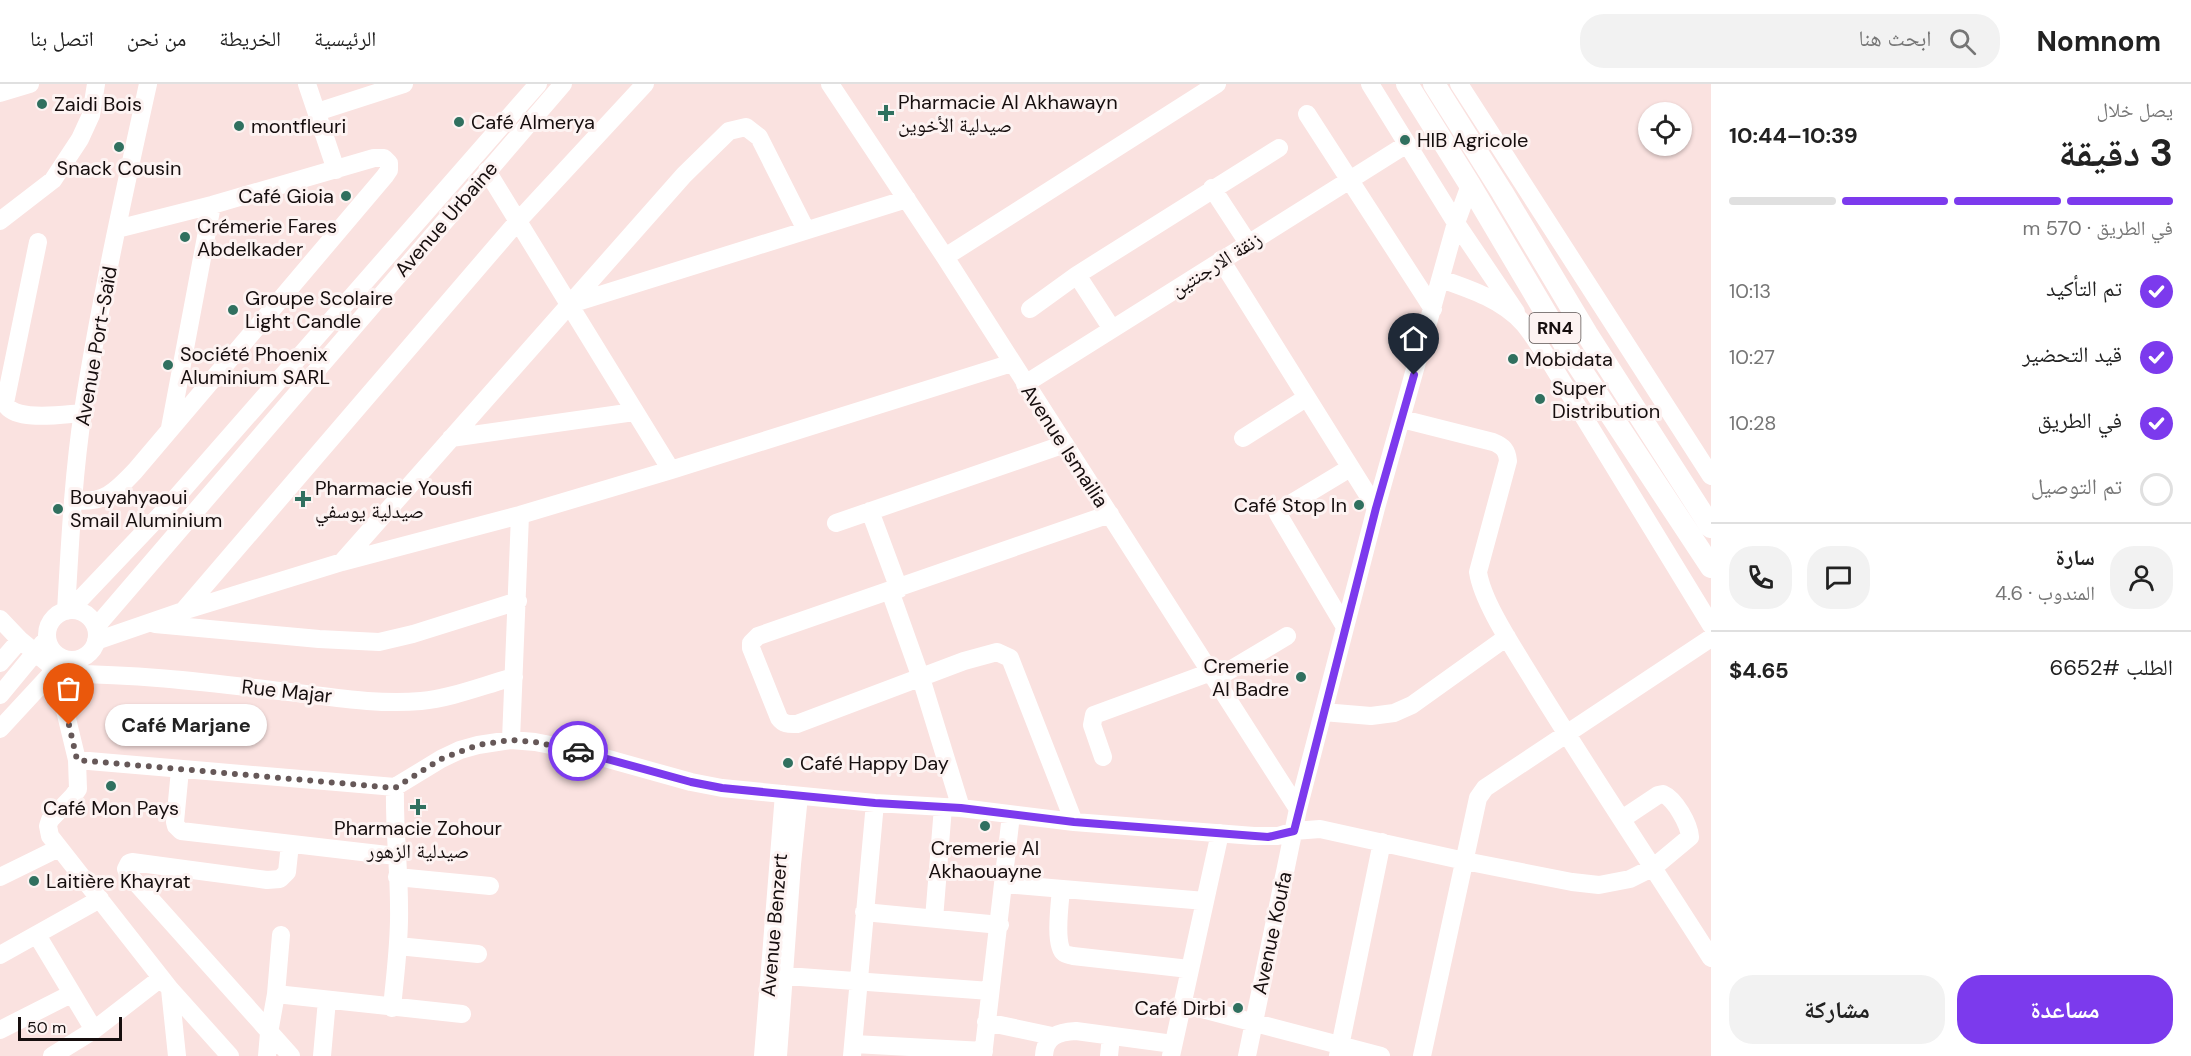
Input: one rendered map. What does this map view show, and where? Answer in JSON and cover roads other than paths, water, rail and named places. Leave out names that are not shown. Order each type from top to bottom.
[{"type":"main road","name":"RN4","points":[[1407,84],[1566,347],[1711,567]]},
{"type":"main road","name":"RN4","points":[[1434,84],[1587,334],[1711,527]]},
{"type":"street","points":[[0,93],[30,84]]},
{"type":"street","points":[[0,221],[53,180],[84,131],[91,115],[96,84]]},
{"type":"street","name":"Avenue Port-Saïd","points":[[68,611],[73,500],[83,413],[98,321],[148,84]]},
{"type":"street","points":[[307,84],[336,170]]},
{"type":"street","name":"Avenue Urbaine","points":[[68,611],[166,509],[538,84]]},
{"type":"street","name":"Avenue Urbaine","points":[[96,634],[563,84]]},
{"type":"street","points":[[183,611],[518,221],[645,84]]},
{"type":"street","name":"Avenue Ismailia","points":[[830,84],[945,257],[1298,809]]},
{"type":"street","points":[[945,257],[1217,84]]},
{"type":"street","points":[[1370,84],[1456,223],[1548,360],[1711,625]]},
{"type":"street","points":[[1459,84],[1711,476]]},
{"type":"street","points":[[317,112],[392,86]]},
{"type":"street","points":[[1307,114],[1433,309]]},
{"type":"street","points":[[342,562],[684,175],[721,137],[737,128],[746,127],[759,137],[806,230]]},
{"type":"street","name":"زنقة الارجنتين","points":[[1025,384],[1407,144]]},
{"type":"street","points":[[1030,309],[1077,275],[1279,148]]},
{"type":"street","points":[[73,500],[93,501],[110,494],[135,471],[385,176],[389,170],[389,163],[387,159],[379,157],[212,206],[117,229]]},
{"type":"street","points":[[487,171],[671,470]]},
{"type":"street","name":"Avenue Koufa","points":[[1247,1056],[1298,809],[1376,508],[1456,223],[1470,185]]},
{"type":"street","points":[[1212,188],[1248,243]]},
{"type":"street","points":[[569,305],[907,199]]},
{"type":"street","points":[[170,429],[212,206]]},
{"type":"street","points":[[38,242],[5,403],[11,411],[23,414],[83,413]]},
{"type":"street","points":[[1221,260],[1376,508]]},
{"type":"street","points":[[1077,275],[1112,329]]},
{"type":"street","points":[[1441,279],[1479,292],[1524,323]]},
{"type":"street","points":[[96,634],[150,623],[342,562],[520,515],[1012,363]]},
{"type":"street","points":[[1243,438],[1306,398]]},
{"type":"street","points":[[451,438],[634,412]]},
{"type":"street","points":[[1402,419],[1503,446],[1508,461],[1478,572],[1480,584],[1507,637],[1566,734],[1710,956]]},
{"type":"street","points":[[836,523],[1065,444]]},
{"type":"street","points":[[1345,627],[1278,514],[1282,509],[1350,468]]},
{"type":"street","points":[[870,511],[921,678],[952,807],[934,919]]},
{"type":"street","points":[[1074,822],[1010,658],[997,652],[964,661],[797,724],[791,724],[782,722],[779,718],[751,643],[758,636],[1110,514]]},
{"type":"street","points":[[511,740],[520,515]]},
{"type":"street","points":[[150,623],[319,639],[379,642],[413,634],[518,601]]},
{"type":"street","points":[[0,695],[47,637],[54,618],[68,611],[86,614],[96,634],[90,652],[59,667],[0,729]]},
{"type":"street","points":[[0,619],[35,653],[59,667]]},
{"type":"street","points":[[1103,757],[1092,725],[1094,716],[1213,676],[1287,636]]},
{"type":"street","points":[[47,637],[59,667],[77,760],[78,789],[50,820],[48,826],[50,836],[166,984],[230,1056]]},
{"type":"street","points":[[1323,712],[1371,716],[1394,713],[1412,705],[1507,637]]},
{"type":"street","points":[[1422,1056],[1478,798],[1485,788],[1711,638]]},
{"type":"street","points":[[0,663],[20,640]]},
{"type":"street","name":"Rue Majar","points":[[59,667],[113,675],[408,702],[444,696],[514,677]]},
{"type":"street","points":[[77,760],[395,788],[441,759],[460,750],[511,740],[576,750],[691,782],[722,788],[875,803],[952,807],[1074,822],[1268,837],[1294,831],[1320,830],[1465,861],[1572,882],[1599,885],[1630,879],[1654,867],[1690,837],[1688,826],[1671,799],[1663,794],[1658,795],[1623,819]]},
{"type":"street","points":[[180,770],[175,822],[178,829],[184,832],[396,856]]},
{"type":"street","points":[[392,1008],[398,946],[395,788]]},
{"type":"street","name":"Avenue Benzert","points":[[778,1056],[777,975],[791,795]]},
{"type":"street","points":[[875,803],[853,1050],[983,1054],[1000,926],[1011,815]]},
{"type":"street","points":[[1044,1056],[1047,1042],[1052,1036],[1060,1032],[1076,1031],[1111,1036],[1172,1050],[1220,833]]},
{"type":"street","points":[[1339,1051],[1382,842]]},
{"type":"street","points":[[290,844],[287,872],[280,879],[267,880],[132,862],[126,869],[291,1056]]},
{"type":"street","points":[[0,877],[59,848]]},
{"type":"street","points":[[398,878],[490,886]]},
{"type":"street","points":[[1004,884],[1205,901]]},
{"type":"street","points":[[1061,889],[1058,938],[1059,947],[1063,953],[1190,969]]},
{"type":"street","points":[[0,955],[100,899]]},
{"type":"street","points":[[864,912],[1000,926]]},
{"type":"street","points":[[36,935],[94,1030]]},
{"type":"street","points":[[267,1056],[276,994],[281,935]]},
{"type":"street","points":[[398,946],[478,954]]},
{"type":"street","points":[[777,975],[858,983],[990,991]]},
{"type":"street","name":"Avenue Benzert","points":[[763,1056],[777,975]]},
{"type":"street","points":[[52,1056],[166,984]]},
{"type":"street","points":[[166,984],[177,1056]]},
{"type":"street","points":[[0,1030],[71,994]]},
{"type":"street","points":[[276,994],[462,1014]]},
{"type":"street","points":[[322,1056],[327,1000]]},
{"type":"street","points":[[1183,1004],[1253,1022],[1339,1051],[1382,1056]]},
{"type":"street","points":[[986,1022],[1052,1036]]},
{"type":"street","points":[[1109,1056],[1111,1036]]},
{"type":"place","name":"Zaidi Bois","points":[[42,104]]},
{"type":"place","name":"Pharmacie Al Akhawayn صيدلية الأخوين","points":[[886,113]]},
{"type":"place","name":"Café Almerya","points":[[459,122]]},
{"type":"place","name":"montfleuri","points":[[239,126]]},
{"type":"place","name":"HIB Agricole","points":[[1405,140]]},
{"type":"place","name":"Snack Cousin","points":[[119,147]]},
{"type":"place","name":"Café Gioia","points":[[346,196]]},
{"type":"place","name":"Crémerie Fares Abdelkader","points":[[185,237]]},
{"type":"place","name":"Groupe Scolaire Light Candle","points":[[233,310]]},
{"type":"place","name":"Mobidata","points":[[1513,359]]},
{"type":"place","name":"Société Phoenix Aluminium SARL","points":[[168,365]]},
{"type":"place","name":"Super Distribution","points":[[1540,399]]},
{"type":"place","name":"Pharmacie Yousfi صيدلية يوسفي","points":[[303,499]]},
{"type":"place","name":"Café Stop In","points":[[1359,505]]},
{"type":"place","name":"Bouyahyaoui Smail Aluminium","points":[[58,509]]},
{"type":"place","name":"Cremerie Al Badre","points":[[1301,677]]},
{"type":"place","name":"Café Marjane","points":[[69,725]]},
{"type":"place","name":"Café Happy Day","points":[[788,763]]},
{"type":"place","name":"Café Mon Pays","points":[[111,786]]},
{"type":"place","name":"Pharmacie Zohour صيدلية الزهور","points":[[418,807]]},
{"type":"place","name":"Cremerie Al Akhaouayne","points":[[985,826]]},
{"type":"place","name":"Laitière Khayrat","points":[[34,881]]},
{"type":"place","name":"Café Dirbi","points":[[1238,1008]]}]
